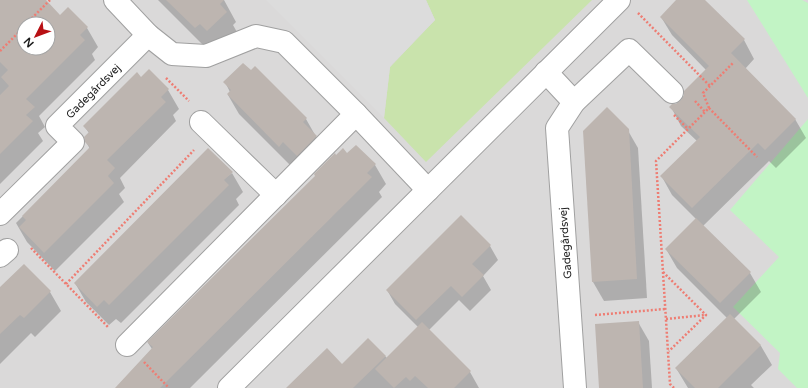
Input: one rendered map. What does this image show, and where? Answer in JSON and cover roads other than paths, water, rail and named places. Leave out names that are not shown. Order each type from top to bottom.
[{"type":"street","points":[[115,0],[148,36],[172,54],[206,56],[256,36],[284,42],[356,114],[428,190]]},
{"type":"street","points":[[229,388],[546,72],[627,5]]},
{"type":"street","name":"Gadegårdsvej","points":[[0,214],[73,142],[58,126],[148,36]]},
{"type":"street","name":"Gadegårdsvej","points":[[575,388],[557,128],[574,102],[629,50],[672,92]]},
{"type":"street","points":[[546,72],[574,102]]},
{"type":"street","points":[[127,345],[356,114]]},
{"type":"street","points":[[206,127],[276,195]]}]
